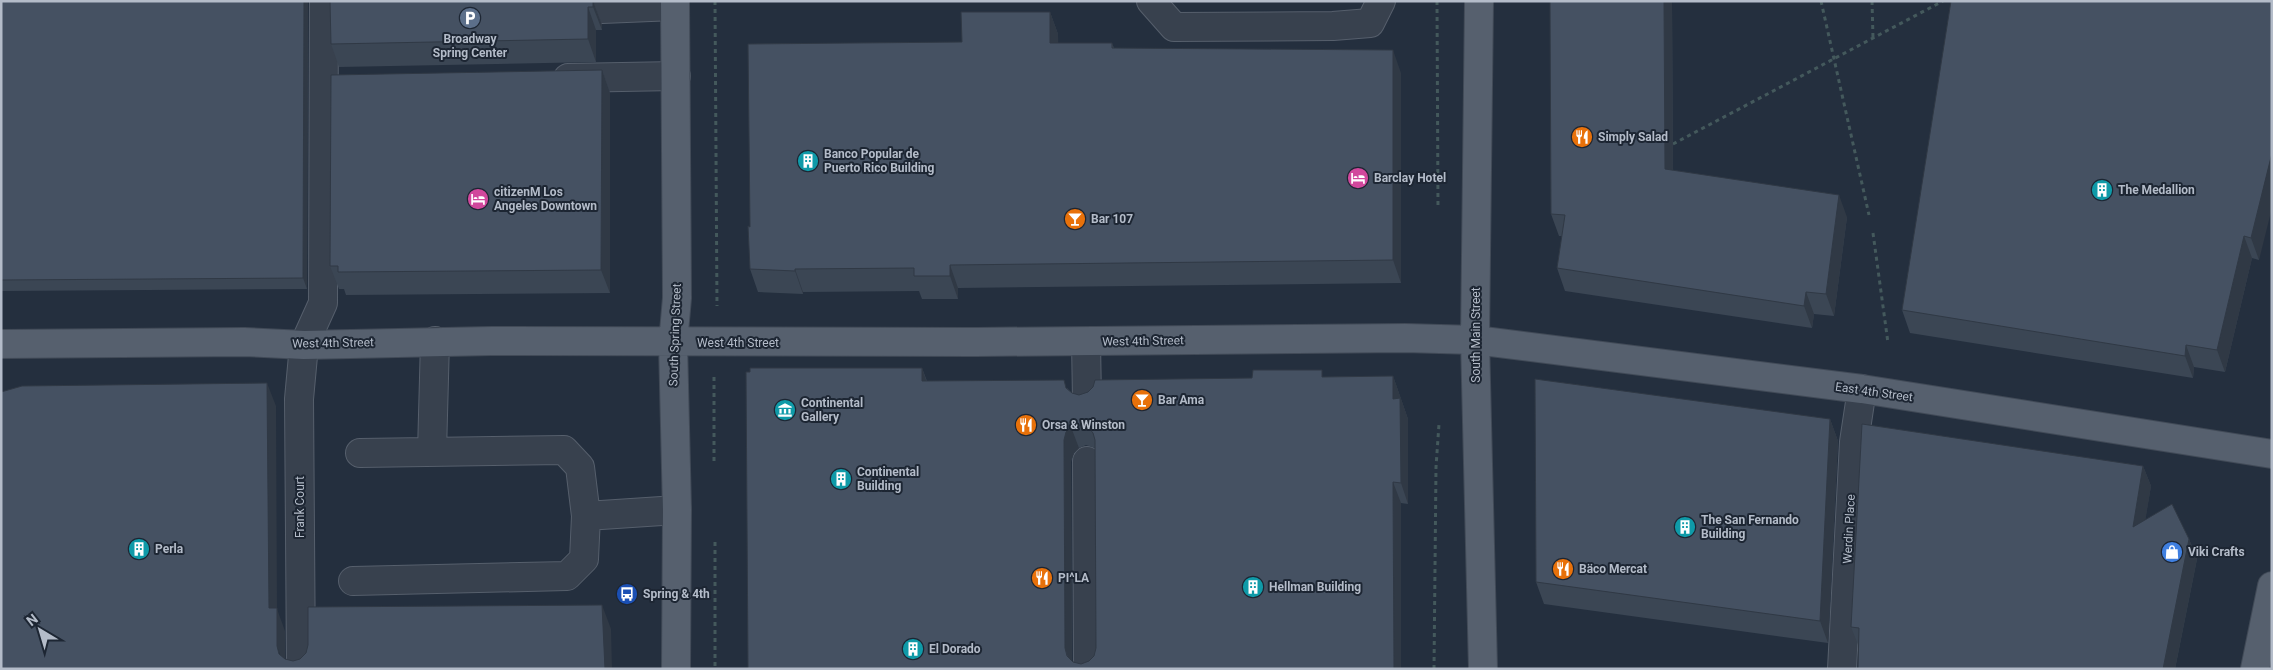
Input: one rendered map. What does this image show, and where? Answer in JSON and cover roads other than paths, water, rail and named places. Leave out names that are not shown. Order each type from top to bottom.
[{"type":"main road","name":"South Main Street","points":[[1479,1],[1475,340],[1483,669]]},
{"type":"main road","name":"South Spring Street","points":[[675,3],[677,298],[672,343],[676,510],[676,669]]},
{"type":"main road","name":"West 4th Street","points":[[1,344],[244,342],[304,345],[435,341],[672,343],[1086,342],[1405,338],[1475,340]]},
{"type":"main road","name":"East 4th Street","points":[[1475,340],[1862,390],[2272,454]]},
{"type":"main road","points":[[2255,669],[2272,586]]},
{"type":"lane","name":"Frank Court","points":[[301,669],[299,399],[304,345],[323,303],[324,1]]},
{"type":"lane","points":[[1151,1],[1174,27],[1333,26],[1370,23],[1381,1]]},
{"type":"lane","points":[[602,9],[675,3]]},
{"type":"lane","points":[[546,79],[676,76]]},
{"type":"lane","points":[[324,83],[353,82]]},
{"type":"lane","points":[[432,452],[435,341]]},
{"type":"lane","points":[[1086,342],[1087,400]]},
{"type":"lane","name":"Werdin Place","points":[[1842,669],[1854,442],[1862,390]]},
{"type":"lane","points":[[352,581],[567,576],[584,559],[586,516],[580,467],[564,450],[360,453]]},
{"type":"lane","points":[[1087,461],[1088,669]]},
{"type":"lane","points":[[586,516],[676,510]]},
{"type":"place","name":"Broadway Spring Center","points":[[470,18]]},
{"type":"place","name":"Simply Salad","points":[[1582,137]]},
{"type":"place","name":"Banco Popular de Puerto Rico Building","points":[[808,161]]},
{"type":"place","name":"Barclay Hotel","points":[[1358,178]]},
{"type":"place","name":"The Medallion","points":[[2102,190]]},
{"type":"place","name":"citizenM Los Angeles Downtown","points":[[478,199]]},
{"type":"place","name":"Bar 107","points":[[1075,219]]},
{"type":"place","name":"Bar Ama","points":[[1142,400]]},
{"type":"place","name":"Continental Gallery","points":[[785,410]]},
{"type":"place","name":"Orsa & Winston","points":[[1026,425]]},
{"type":"place","name":"Continental Building","points":[[841,479]]},
{"type":"place","name":"The San Fernando Building","points":[[1685,527]]},
{"type":"place","name":"Perla","points":[[139,549]]},
{"type":"place","name":"Viki Crafts","points":[[2172,552]]},
{"type":"place","name":"Bäco Mercat","points":[[1563,569]]},
{"type":"place","name":"PI^LA","points":[[1042,578]]},
{"type":"place","name":"Hellman Building","points":[[1253,587]]},
{"type":"place","name":"Spring & 4th","points":[[627,594]]},
{"type":"place","name":"El Dorado","points":[[913,649]]}]
